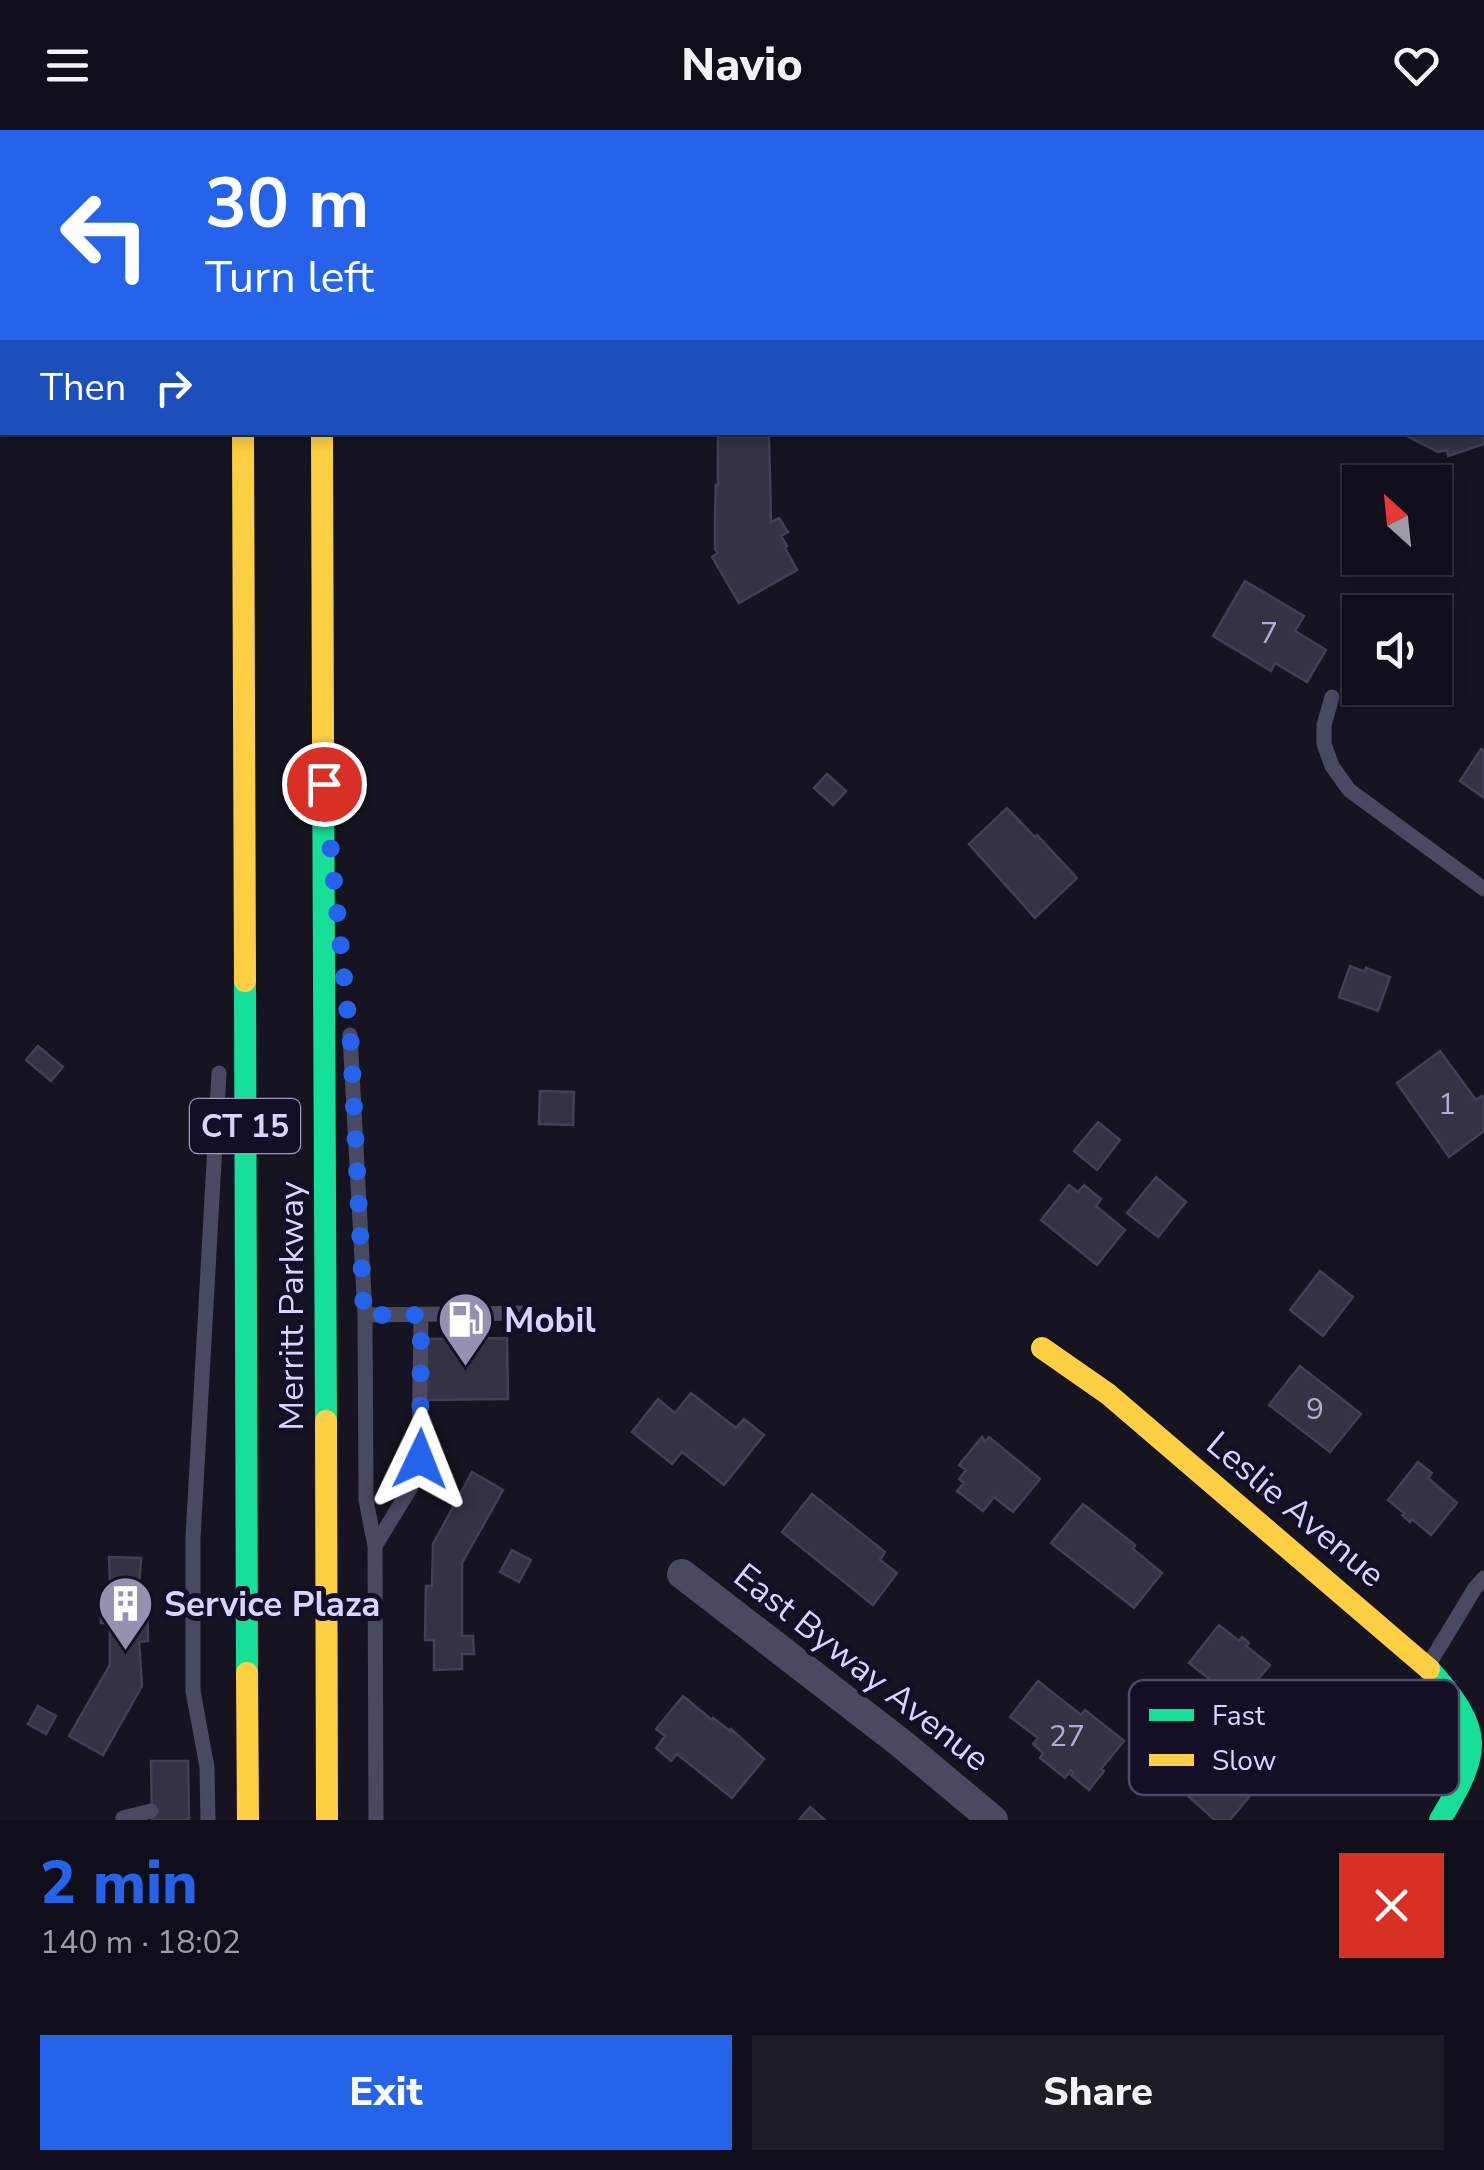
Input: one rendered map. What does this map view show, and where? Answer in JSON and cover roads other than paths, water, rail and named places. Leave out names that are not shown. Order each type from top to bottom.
[{"type":"main road","name":"Merritt Parkway","points":[[243,435],[248,1820]]},
{"type":"main road","name":"Merritt Parkway","points":[[322,435],[327,1820]]},
{"type":"main road","name":"Leslie Avenue","points":[[1042,1348],[1108,1394],[1415,1655],[1438,1680]]},
{"type":"main road","name":"Leslie Avenue","points":[[1459,1702],[1474,1729],[1475,1747],[1459,1788]]},
{"type":"main road","name":"Leslie Avenue","points":[[1440,1820],[1455,1795]]},
{"type":"street","name":"East Byway Avenue","points":[[682,1574],[994,1820]]},
{"type":"lane","points":[[228,925],[244,690]]},
{"type":"lane","points":[[1332,697],[1324,725],[1324,744],[1332,766],[1349,790],[1484,889]]},
{"type":"lane","points":[[324,784],[340,934]]},
{"type":"lane","points":[[349,1026],[364,1315],[366,1500],[375,1546],[376,1820]]},
{"type":"lane","points":[[208,1820],[204,1739],[193,1691],[193,1538],[220,1062]]},
{"type":"lane","points":[[364,1315],[529,1313]]},
{"type":"lane","points":[[375,1546],[410,1487],[420,1459],[421,1315]]},
{"type":"lane","points":[[1427,1668],[1484,1578]]},
{"type":"lane","points":[[188,1802],[208,1797]]},
{"type":"lane","points":[[122,1818],[152,1811]]},
{"type":"place","name":"Mobil","points":[[465,1369]]},
{"type":"place","name":"Service Plaza","points":[[125,1653]]}]
